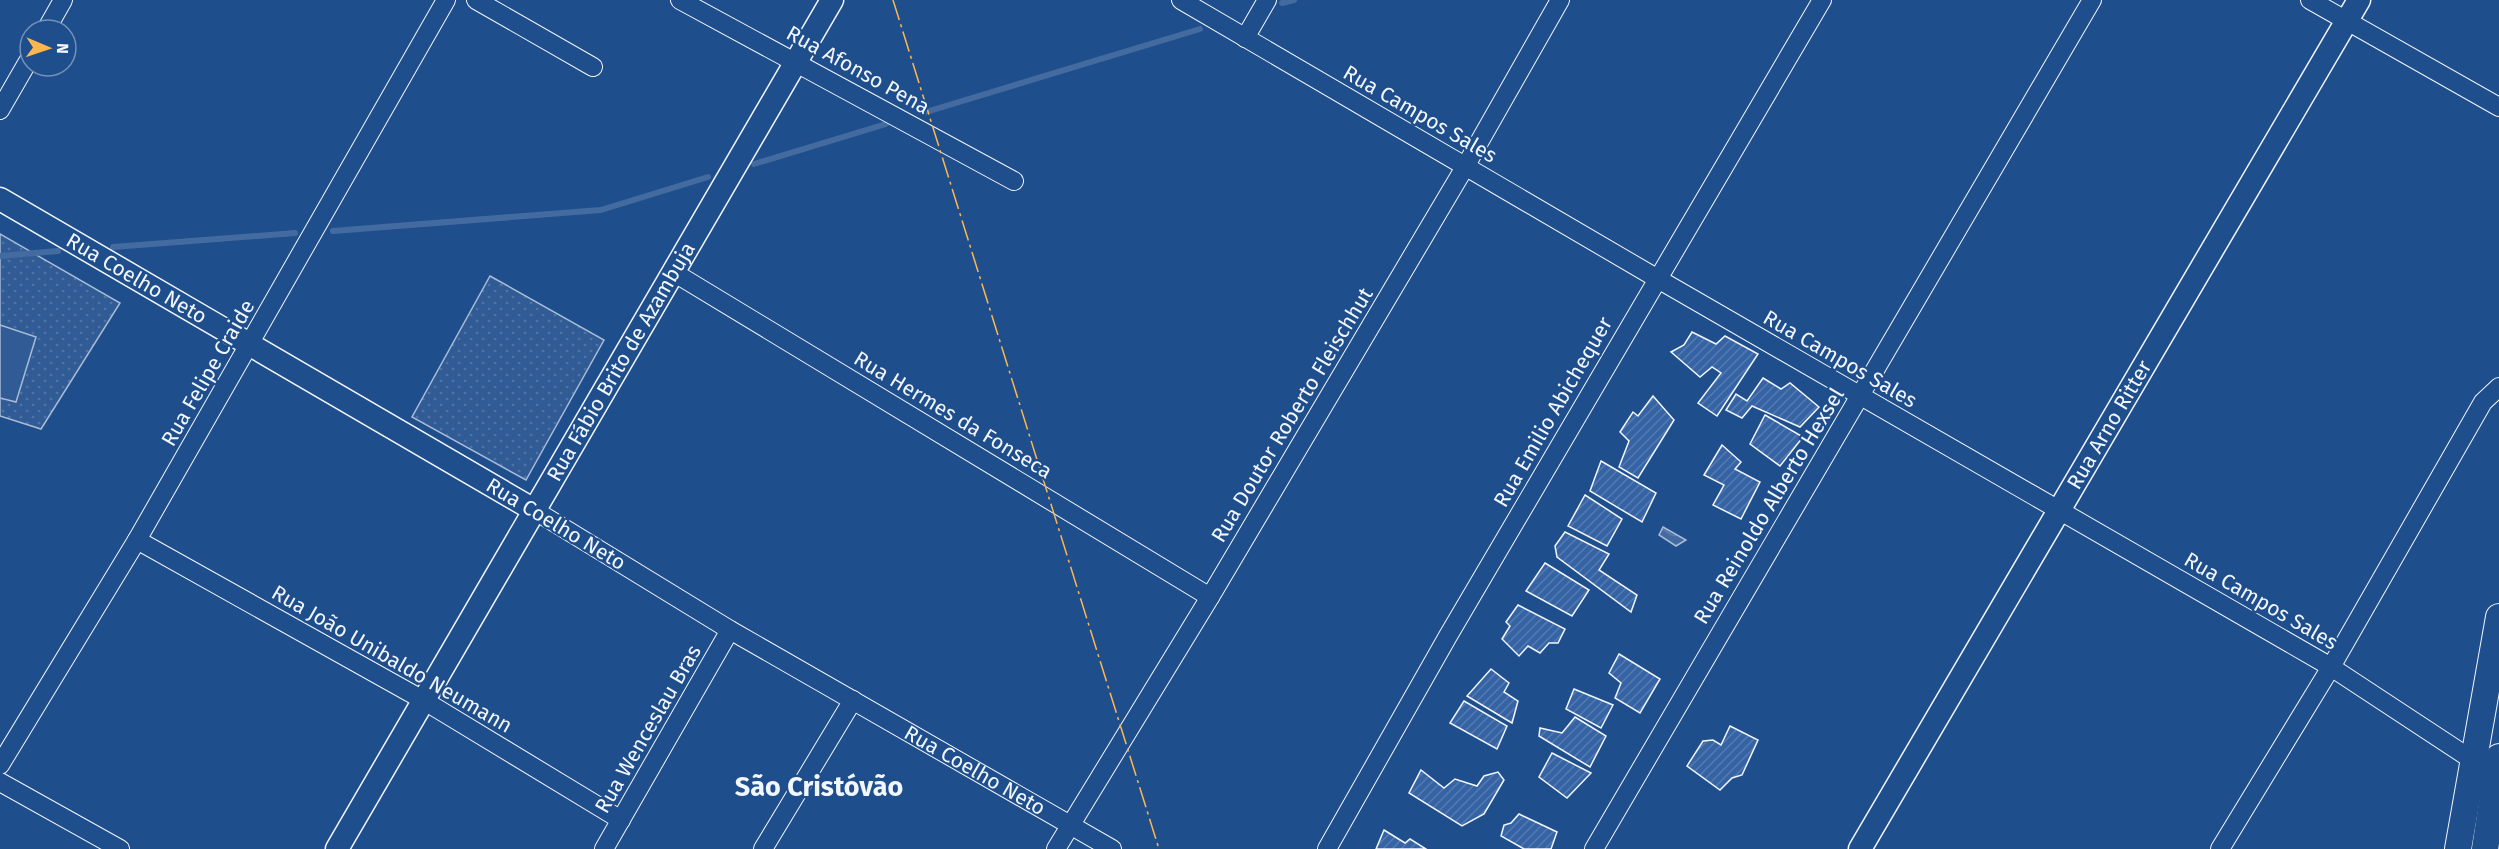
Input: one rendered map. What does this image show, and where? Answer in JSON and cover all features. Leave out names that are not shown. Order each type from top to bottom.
[{"type":"main road","points":[[2485,849],[2499,617]]},
{"type":"main road","points":[[2458,849],[2490,762]]},
{"type":"street","points":[[53,18],[63,0]]},
{"type":"street","name":"Rua Felipe Craide","points":[[0,765],[137,540],[446,0]]},
{"type":"street","points":[[476,0],[593,67]]},
{"type":"street","name":"Rua Afonso Pena","points":[[680,0],[1014,181]]},
{"type":"street","name":"Rua Fábio Brito de Azambuja","points":[[337,849],[832,0]]},
{"type":"street","name":"Rua Campos Sales","points":[[1181,0],[1464,167],[2331,667],[2490,762]]},
{"type":"street","points":[[1245,38],[1267,0]]},
{"type":"street","name":"Rua Doutor Roberto Fleischhut","points":[[1056,849],[1210,597],[1560,0]]},
{"type":"street","name":"Rua Emilio Abichequer","points":[[1327,849],[1448,636],[1822,0]]},
{"type":"street","name":"Rua Reinoldo Alberto Hexsel","points":[[1594,849],[2092,0]]},
{"type":"street","points":[[2310,0],[2499,106]]},
{"type":"street","name":"Rua Arno Ritter","points":[[1860,849],[2360,0]]},
{"type":"street","points":[[0,110],[18,78]]},
{"type":"street","name":"Rua Coelho Neto","points":[[0,199],[534,510],[730,630],[1112,849]]},
{"type":"street","name":"Rua Hermes da Fonseca","points":[[674,272],[1210,597]]},
{"type":"street","points":[[2220,849],[2331,667],[2483,402],[2499,387]]},
{"type":"street","name":"Rua João Unibaldo Neumann","points":[[137,540],[423,700],[621,820]]},
{"type":"street","name":"Rua Wenceslau Bras","points":[[604,849],[730,630]]},
{"type":"street","points":[[764,849],[853,700]]},
{"type":"street","points":[[0,782],[120,849]]},
{"type":"shaded area","points":[[0,234],[120,303],[41,429],[0,416]]},
{"type":"shaded area","points":[[490,276],[604,340],[526,480],[412,417]]},
{"type":"shaded area","points":[[0,325],[36,337],[16,402],[0,398]]},
{"type":"water","points":[[1663,527],[1686,540],[1676,546],[1659,535]]},
{"type":"building","points":[[1692,332],[1716,344],[1725,336],[1758,354],[1717,416],[1698,403],[1721,373],[1712,367],[1700,377],[1671,352],[1684,345]]},
{"type":"building","points":[[1763,378],[1781,389],[1790,383],[1819,407],[1800,427],[1752,406],[1742,418],[1726,410],[1736,394],[1747,401]]},
{"type":"building","points":[[1653,396],[1674,420],[1638,478],[1619,467],[1629,441],[1620,432],[1633,412],[1638,416]]},
{"type":"building","points":[[1765,415],[1803,437],[1780,466],[1750,444]]},
{"type":"building","points":[[1722,445],[1741,462],[1735,469],[1760,482],[1741,519],[1713,505],[1724,485],[1704,475]]},
{"type":"building","points":[[1601,461],[1656,493],[1642,522],[1590,491]]},
{"type":"building","points":[[1585,495],[1622,519],[1607,546],[1568,526]]},
{"type":"building","points":[[1565,532],[1609,554],[1599,570],[1637,595],[1631,612],[1557,557],[1555,546]]},
{"type":"building","points":[[1545,563],[1589,590],[1572,616],[1526,591]]},
{"type":"building","points":[[1518,605],[1565,629],[1558,643],[1549,643],[1540,653],[1528,646],[1519,656],[1502,639],[1510,626],[1506,622]]},
{"type":"building","points":[[1619,654],[1660,679],[1640,713],[1615,698],[1621,683],[1609,673]]},
{"type":"building","points":[[1491,669],[1509,683],[1504,692],[1518,701],[1512,723],[1467,696]]},
{"type":"building","points":[[1574,689],[1613,705],[1601,728],[1566,709]]},
{"type":"building","points":[[1464,701],[1507,726],[1497,749],[1450,723]]},
{"type":"building","points":[[1575,717],[1606,736],[1590,767],[1539,736],[1540,728],[1562,733]]},
{"type":"building","points":[[1730,726],[1758,740],[1742,775],[1732,778],[1720,790],[1687,766],[1703,741],[1713,740],[1721,745]]},
{"type":"building","points":[[1552,753],[1591,773],[1567,798],[1539,777]]},
{"type":"building","points":[[1421,770],[1444,788],[1455,779],[1477,786],[1484,776],[1498,772],[1504,780],[1484,814],[1462,826],[1409,793]]},
{"type":"building","points":[[1519,814],[1557,832],[1551,849],[1524,849],[1501,836],[1504,825],[1511,823]]},
{"type":"building","points":[[1384,830],[1405,843],[1410,839],[1426,849],[1376,849]]},
{"type":"waterway","points":[[1282,3],[1294,0]]},
{"type":"waterway","points":[[926,112],[1200,29]]},
{"type":"waterway","points":[[754,164],[886,124]]},
{"type":"waterway","points":[[333,231],[601,210],[708,177]]},
{"type":"waterway","points":[[113,247],[295,233]]},
{"type":"waterway","points":[[0,256],[58,251]]},
{"type":"power","points":[[893,0],[1159,849]]},
{"type":"district","name":"São Cristóvão","points":[[819,787]]}]
